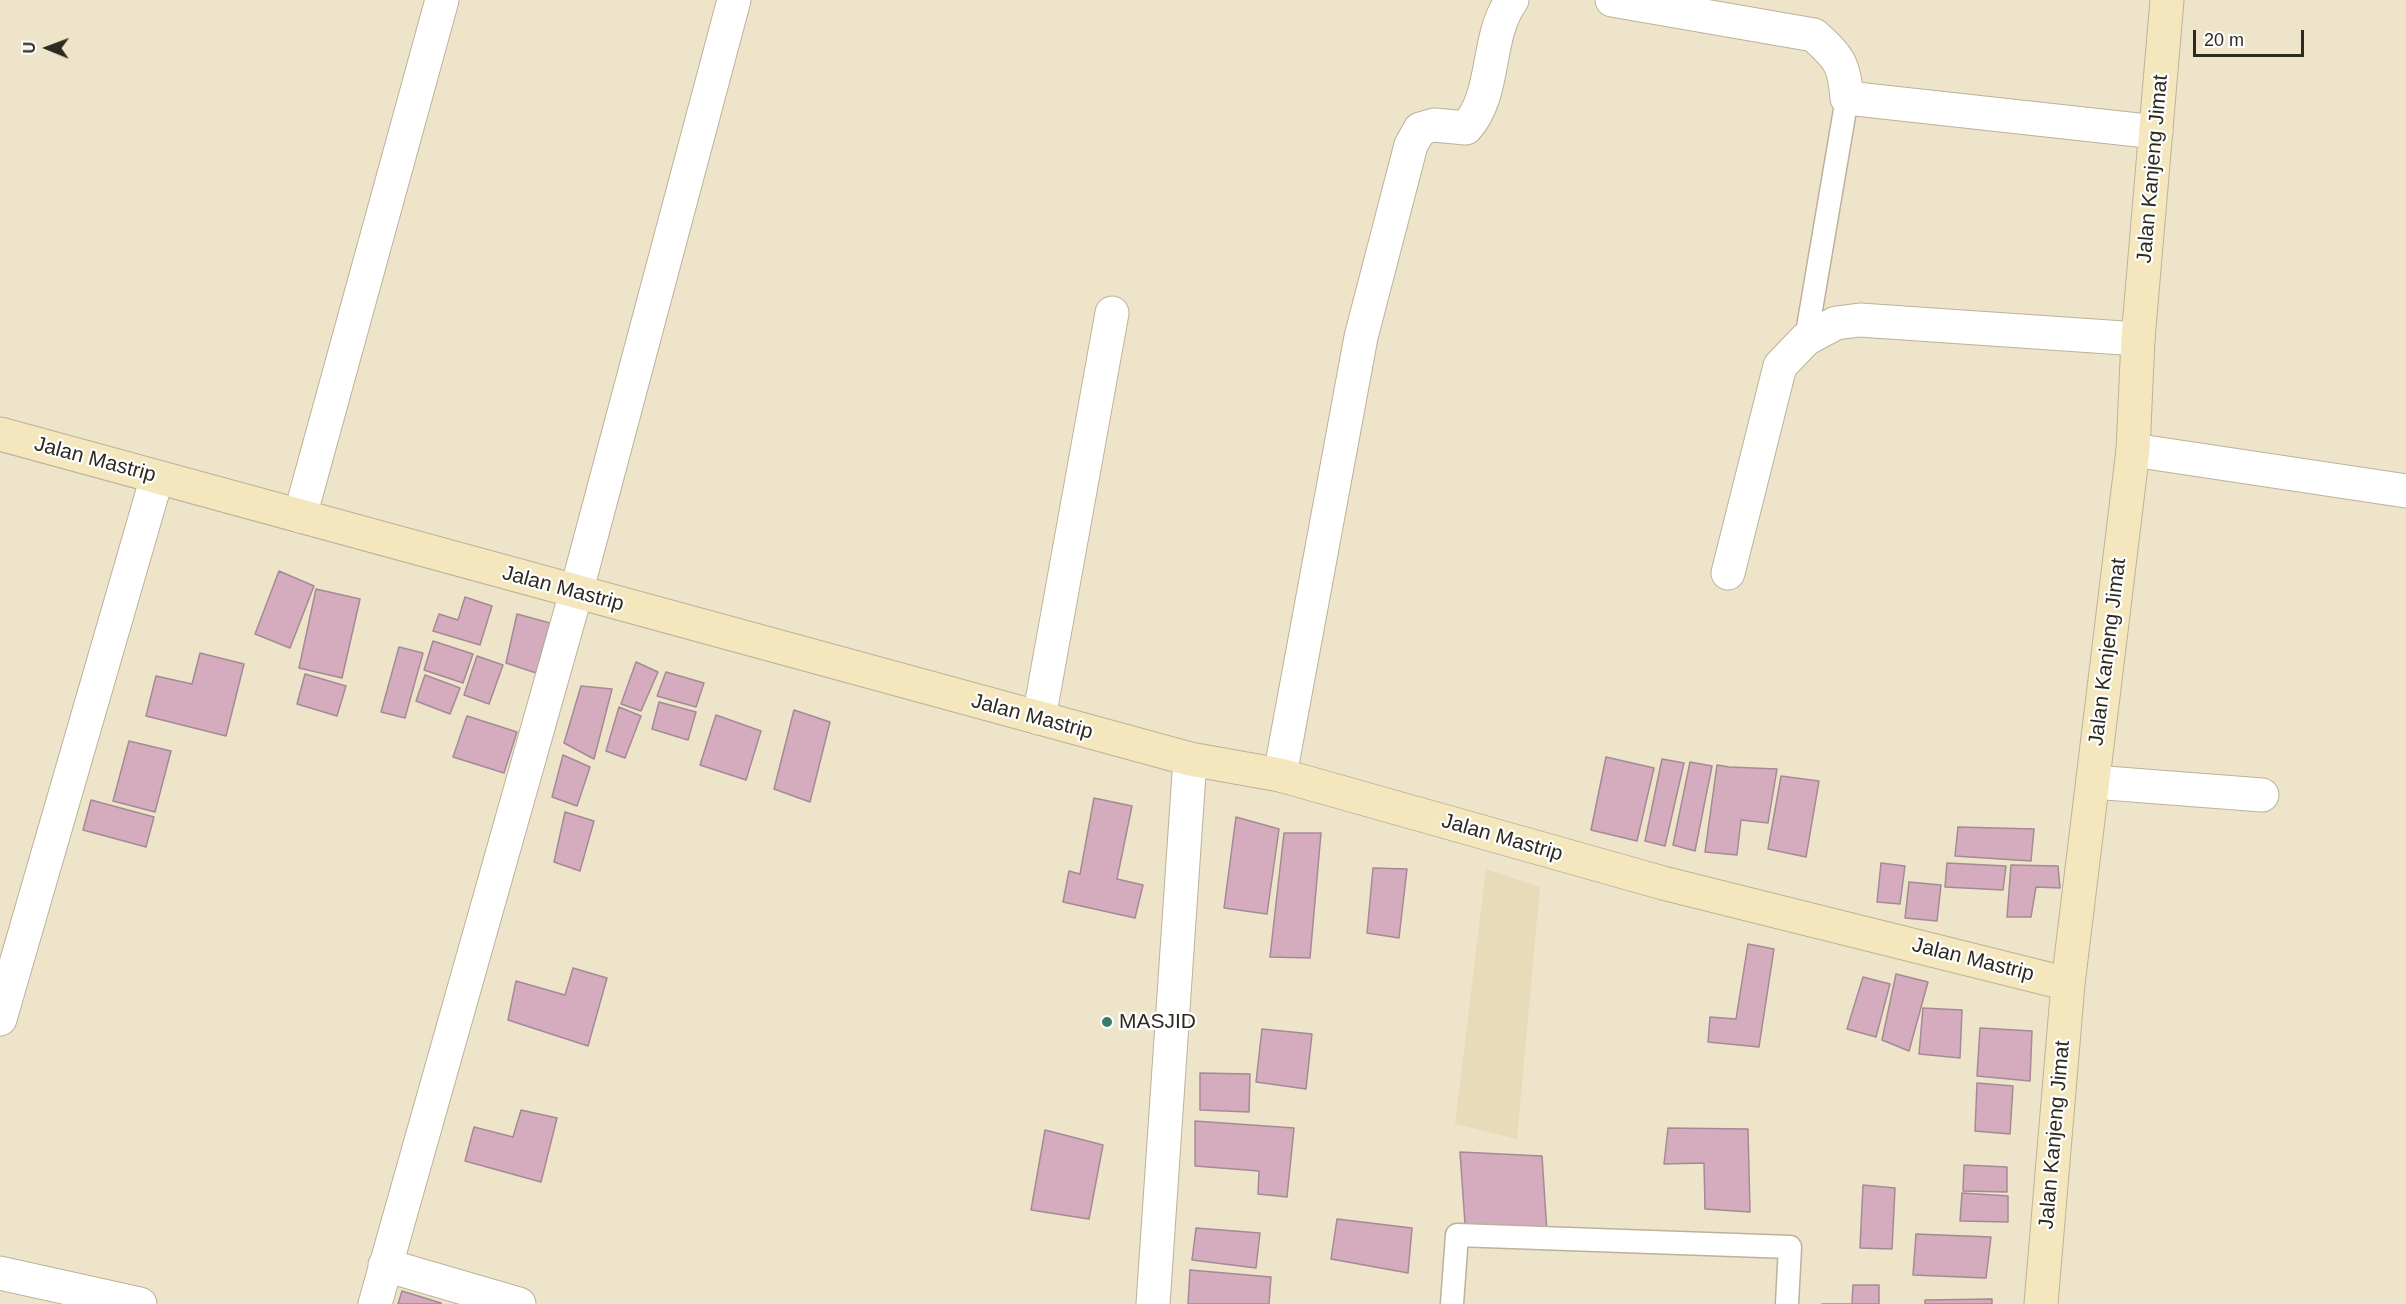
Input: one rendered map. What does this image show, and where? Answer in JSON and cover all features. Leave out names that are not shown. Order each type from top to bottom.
[{"type":"main road","name":"Jalan Kanjeng Jimat","points":[[2041,1304],[2068,984],[2133,450],[2138,339],[2167,0]]},
{"type":"main road","name":"Jalan Mastrip","points":[[0,434],[1190,759],[1280,775],[1663,883],[2068,984]]},
{"type":"street","points":[[300,516],[442,0]]},
{"type":"street","points":[[375,1304],[576,593],[734,0]]},
{"type":"street","points":[[1280,775],[1361,337],[1411,145],[1420,129],[1434,125],[1466,128],[1477,116],[1502,23],[1512,0]]},
{"type":"street","points":[[1612,0],[1814,35],[1836,55],[1845,74],[1847,98],[2156,132]]},
{"type":"street","points":[[1039,718],[1112,313]]},
{"type":"street","points":[[1728,573],[1780,366],[1806,339],[1836,323],[1860,320],[2138,339]]},
{"type":"street","points":[[2133,450],[2406,491]]},
{"type":"street","points":[[0,1019],[157,477]]},
{"type":"street","points":[[1153,1304],[1190,759]]},
{"type":"street","points":[[2093,782],[2262,795]]},
{"type":"street","points":[[385,1265],[519,1304]]},
{"type":"street","points":[[0,1273],[140,1304]]},
{"type":"lane","points":[[1806,339],[1847,98]]},
{"type":"lane","points":[[1452,1304],[1457,1235],[1790,1247],[1787,1304]]},
{"type":"shaded area","points":[[1486,869],[1540,887],[1517,1139],[1455,1124]]},
{"type":"building","points":[[279,571],[314,586],[290,648],[255,634]]},
{"type":"building","points":[[316,589],[360,599],[342,678],[299,668]]},
{"type":"building","points":[[465,597],[492,606],[480,645],[433,631],[439,614],[458,620]]},
{"type":"building","points":[[517,614],[550,623],[536,673],[506,663]]},
{"type":"building","points":[[433,641],[473,654],[463,683],[424,670]]},
{"type":"building","points":[[399,647],[423,653],[405,718],[381,712]]},
{"type":"building","points":[[200,653],[244,664],[226,736],[146,716],[156,676],[192,684]]},
{"type":"building","points":[[477,656],[503,665],[489,704],[464,695]]},
{"type":"building","points":[[636,662],[658,672],[641,711],[621,704]]},
{"type":"building","points":[[666,672],[704,683],[696,707],[657,696]]},
{"type":"building","points":[[305,674],[346,686],[337,716],[297,704]]},
{"type":"building","points":[[425,675],[460,688],[450,714],[416,701]]},
{"type":"building","points":[[581,686],[612,689],[594,759],[564,743]]},
{"type":"building","points":[[659,702],[696,712],[688,740],[652,729]]},
{"type":"building","points":[[619,707],[641,716],[625,758],[606,751]]},
{"type":"building","points":[[794,710],[830,722],[810,802],[774,789]]},
{"type":"building","points":[[716,715],[761,731],[746,780],[700,765]]},
{"type":"building","points":[[467,716],[517,732],[504,773],[453,757]]},
{"type":"building","points":[[129,741],[171,751],[155,812],[113,801]]},
{"type":"building","points":[[563,755],[590,767],[577,806],[552,797]]},
{"type":"building","points":[[1606,757],[1654,768],[1637,841],[1591,830]]},
{"type":"building","points":[[1662,759],[1684,763],[1665,846],[1645,841]]},
{"type":"building","points":[[1690,762],[1712,766],[1695,851],[1673,845]]},
{"type":"building","points":[[1717,765],[1777,769],[1768,823],[1741,820],[1737,855],[1705,852]]},
{"type":"building","points":[[1781,776],[1819,781],[1806,857],[1768,849]]},
{"type":"building","points":[[1094,798],[1132,806],[1117,879],[1143,885],[1135,918],[1063,902],[1069,871],[1080,874]]},
{"type":"building","points":[[91,800],[154,817],[146,847],[83,830]]},
{"type":"building","points":[[565,812],[594,821],[580,871],[554,862]]},
{"type":"building","points":[[1236,817],[1279,829],[1267,914],[1224,908]]},
{"type":"building","points":[[1958,827],[2034,829],[2031,861],[1955,856]]},
{"type":"building","points":[[1284,833],[1321,833],[1310,958],[1270,957]]},
{"type":"building","points":[[1881,863],[1905,866],[1900,904],[1877,902]]},
{"type":"building","points":[[1947,863],[2006,866],[2003,890],[1945,887]]},
{"type":"building","points":[[2011,865],[2058,866],[2060,888],[2036,887],[2031,917],[2007,917]]},
{"type":"building","points":[[1373,868],[1407,869],[1399,938],[1367,933]]},
{"type":"building","points":[[1909,882],[1941,885],[1937,921],[1905,918]]},
{"type":"building","points":[[1748,944],[1774,949],[1759,1047],[1708,1042],[1710,1017],[1736,1019]]},
{"type":"building","points":[[573,968],[607,978],[588,1046],[508,1020],[516,981],[565,995]]},
{"type":"building","points":[[1896,974],[1928,982],[1909,1051],[1882,1040]]},
{"type":"building","points":[[1863,977],[1890,984],[1876,1037],[1847,1029]]},
{"type":"building","points":[[1923,1008],[1962,1010],[1960,1058],[1919,1054]]},
{"type":"building","points":[[1980,1028],[2032,1031],[2030,1081],[1977,1076]]},
{"type":"building","points":[[1262,1029],[1312,1034],[1306,1089],[1256,1082]]},
{"type":"building","points":[[1200,1073],[1250,1074],[1249,1112],[1200,1110]]},
{"type":"building","points":[[1977,1083],[2013,1086],[2010,1134],[1975,1131]]},
{"type":"building","points":[[521,1110],[557,1118],[541,1182],[465,1161],[474,1127],[513,1137]]},
{"type":"building","points":[[1195,1121],[1294,1128],[1287,1197],[1258,1194],[1259,1171],[1195,1166]]},
{"type":"building","points":[[1668,1128],[1748,1129],[1750,1212],[1705,1209],[1704,1163],[1664,1164]]},
{"type":"building","points":[[1045,1130],[1103,1145],[1089,1219],[1031,1210]]},
{"type":"building","points":[[1460,1152],[1542,1156],[1547,1233],[1465,1224]]},
{"type":"building","points":[[1964,1165],[2007,1167],[2007,1192],[1963,1191]]},
{"type":"building","points":[[1863,1185],[1895,1188],[1892,1249],[1860,1248]]},
{"type":"building","points":[[1962,1193],[2008,1196],[2008,1222],[1960,1221]]},
{"type":"building","points":[[1337,1219],[1412,1228],[1408,1273],[1331,1259]]},
{"type":"building","points":[[1196,1228],[1260,1233],[1256,1268],[1192,1260]]},
{"type":"building","points":[[1916,1234],[1991,1237],[1986,1278],[1913,1275]]},
{"type":"building","points":[[1190,1270],[1271,1277],[1269,1304],[1188,1304]]},
{"type":"building","points":[[1853,1285],[1879,1285],[1879,1304],[1852,1304]]},
{"type":"building","points":[[402,1291],[441,1303],[441,1304],[398,1304]]},
{"type":"building","points":[[1992,1299],[1992,1304],[1925,1304],[1925,1300]]},
{"type":"place","name":"MASJID","points":[[1107,1022]]}]
